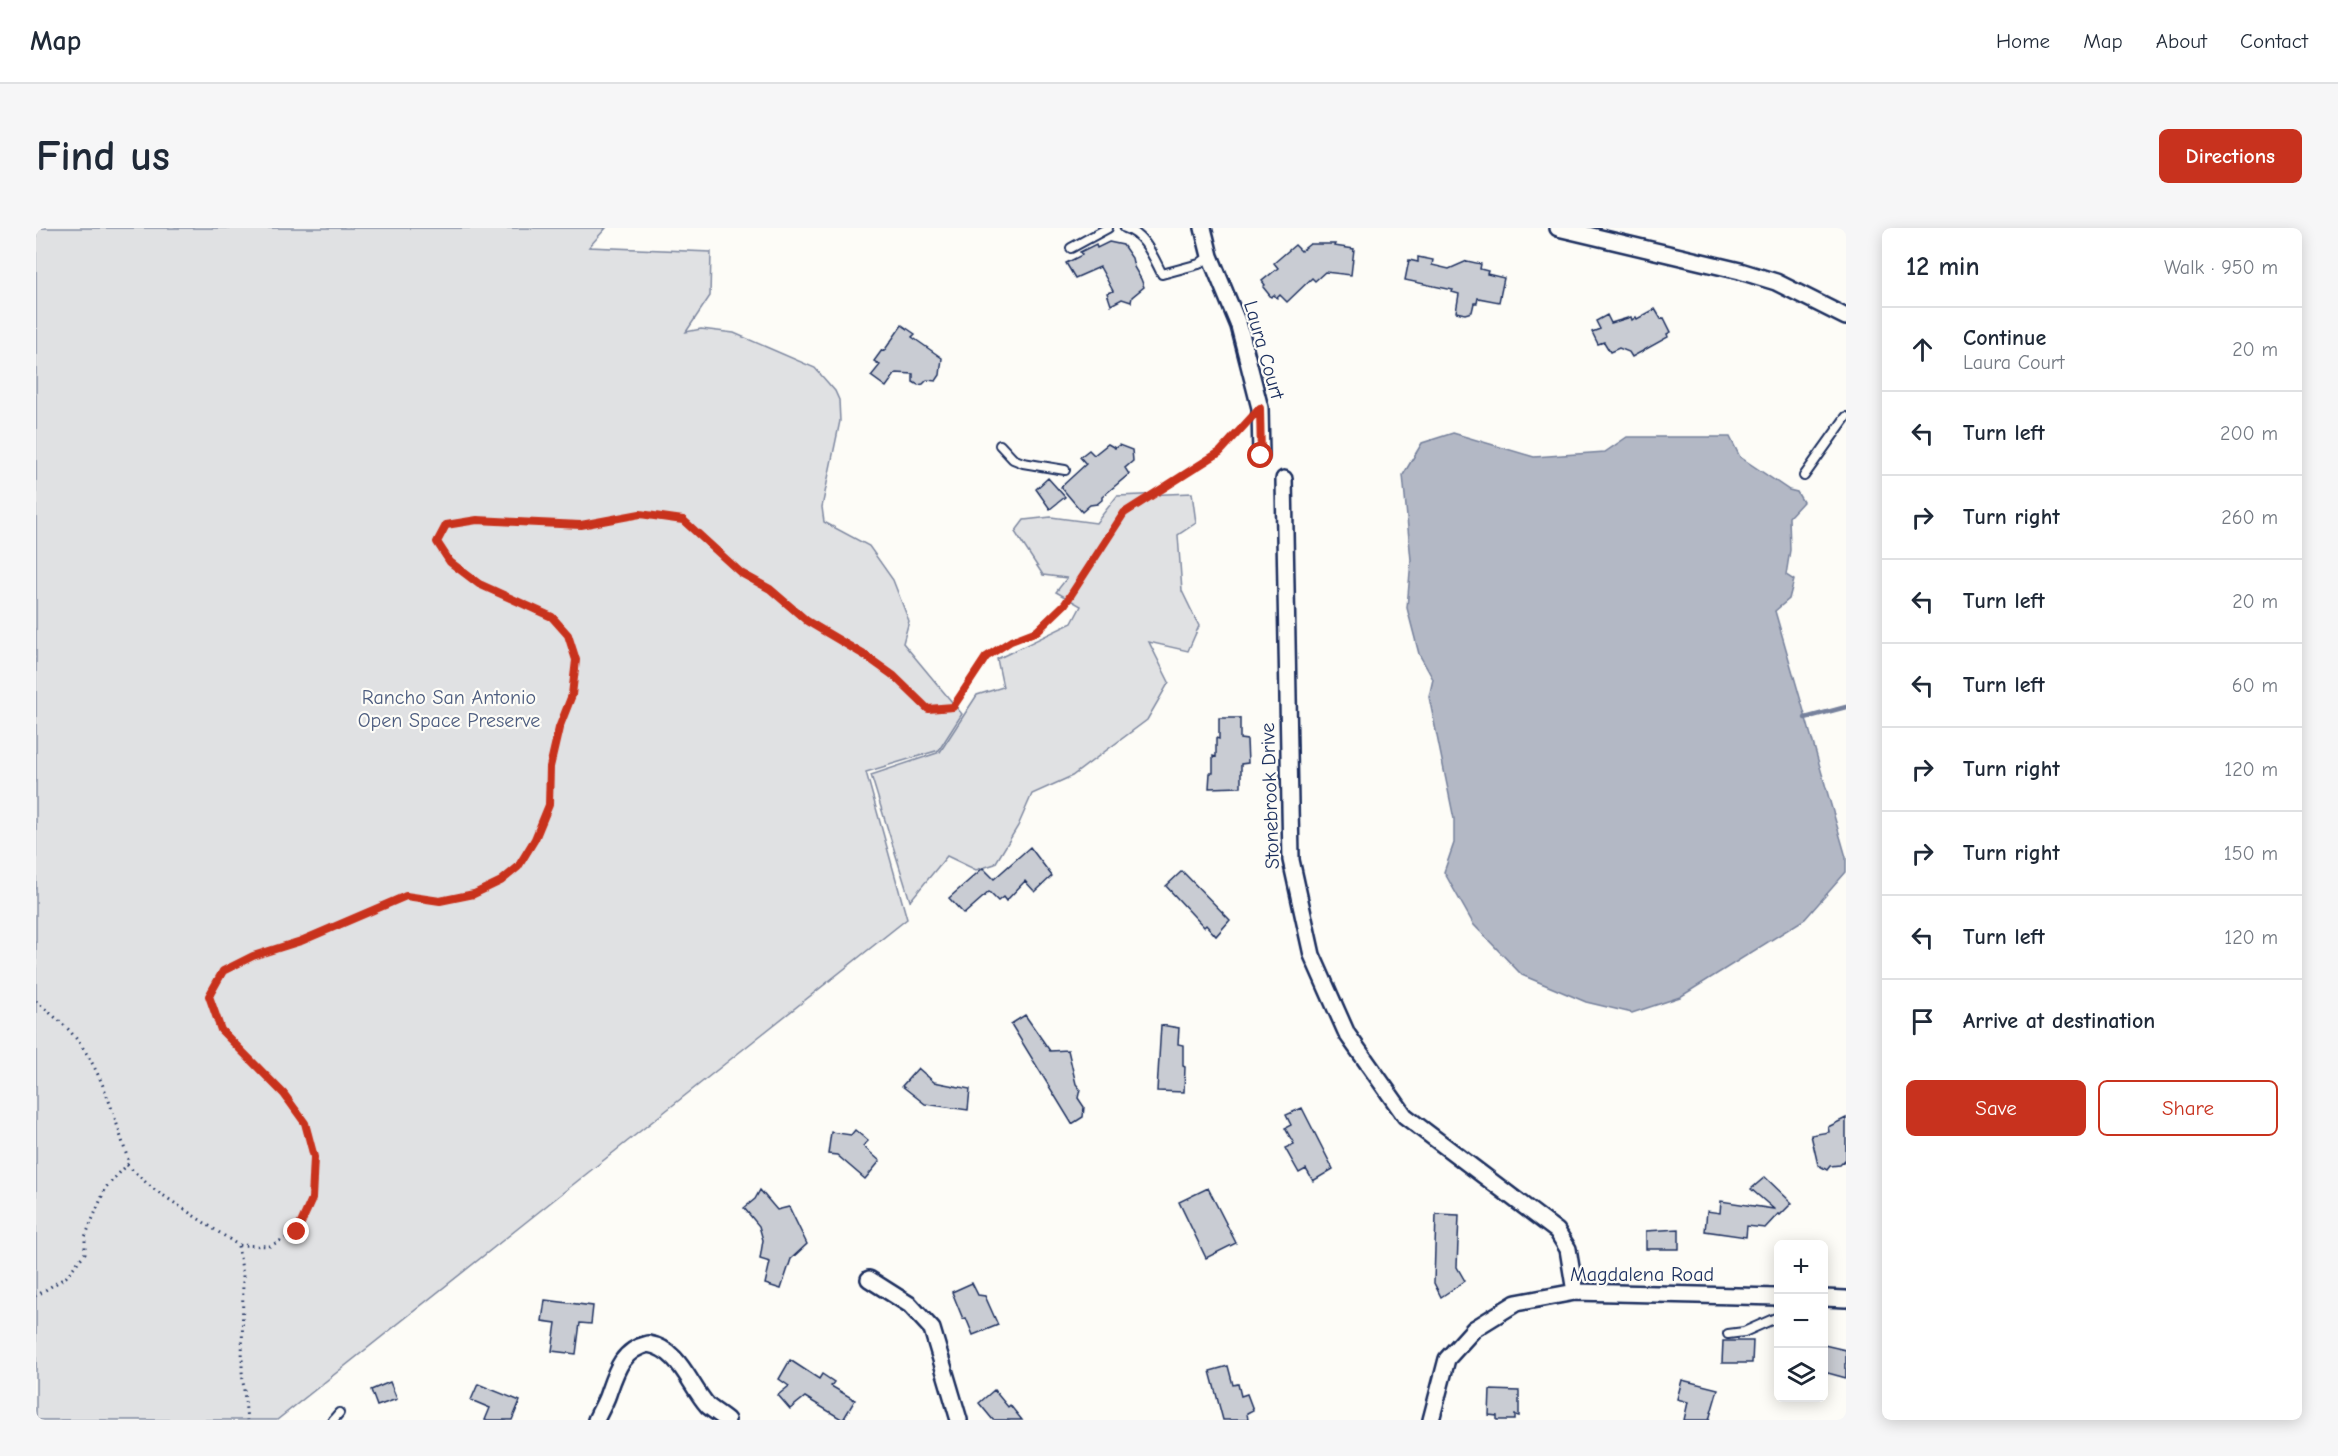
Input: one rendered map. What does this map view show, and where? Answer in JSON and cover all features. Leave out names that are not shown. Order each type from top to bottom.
[{"type":"street","name":"Laura Court","points":[[1203,228],[1210,256],[1239,326],[1260,408],[1261,456]]},
{"type":"street","points":[[1558,228],[1776,282],[1846,317]]},
{"type":"street","name":"Stonebrook Drive","points":[[1284,479],[1291,860],[1312,955],[1347,1034],[1405,1116],[1557,1231],[1568,1249],[1575,1292]]},
{"type":"street","points":[[869,1279],[910,1305],[932,1329],[959,1420]]},
{"type":"street","name":"Magdalena Road","points":[[1431,1420],[1447,1359],[1474,1329],[1516,1303],[1575,1292],[1774,1297]]},
{"type":"street","points":[[1828,1298],[1846,1299]]},
{"type":"street","points":[[596,1420],[621,1361],[628,1353],[648,1344],[667,1351],[688,1374],[708,1405],[727,1420]]},
{"type":"lane","points":[[1071,248],[1108,228]]},
{"type":"lane","points":[[1125,228],[1131,230],[1146,244],[1162,274],[1199,264],[1210,256]]},
{"type":"lane","points":[[1804,476],[1846,417]]},
{"type":"lane","points":[[1000,445],[1013,459],[1023,463],[1065,470]]},
{"type":"lane","points":[[1728,1334],[1744,1332],[1774,1319]]},
{"type":"lane","points":[[333,1420],[339,1413]]},
{"type":"path","points":[[127,1165],[152,1188],[238,1245],[270,1246],[297,1232],[312,1199],[314,1157],[305,1123],[284,1094],[221,1030],[209,996],[223,971],[253,956],[301,941],[406,896],[440,901],[474,894],[501,881],[518,867],[535,839],[549,805],[550,767],[559,728],[572,695],[576,660],[568,635],[552,617],[479,584],[450,562],[437,542],[446,525],[477,520],[581,525],[640,514],[683,520],[741,573],[770,589],[807,621],[866,656],[894,676],[928,709],[953,707],[986,657],[1011,641],[1037,631],[1065,604],[1124,513],[1220,452],[1260,408]]},
{"type":"path","points":[[36,1001],[67,1028],[84,1050],[102,1080],[129,1163],[106,1187],[85,1237],[85,1253],[66,1277],[36,1296]]},
{"type":"path","points":[[238,1245],[243,1275],[242,1371],[247,1420]]},
{"type":"green space","name":"Rancho San Antonio Open Space Preserve","points":[[36,228],[606,228],[589,247],[711,252],[710,296],[686,332],[701,329],[734,333],[815,368],[835,391],[839,400],[840,421],[822,507],[824,522],[869,546],[893,580],[909,621],[903,643],[962,714],[939,750],[866,772],[907,919],[277,1420],[36,1420]]},
{"type":"green space","points":[[1192,493],[1196,523],[1178,535],[1182,591],[1199,626],[1188,651],[1149,642],[1169,682],[1147,720],[1072,776],[1032,794],[1018,826],[995,864],[976,870],[947,856],[910,901],[871,775],[940,752],[977,695],[1003,687],[997,659],[1072,623],[1081,606],[1056,592],[1067,578],[1043,575],[1015,532],[1024,520],[1051,517],[1096,523],[1117,496]]},
{"type":"shaded area","points":[[1453,433],[1534,457],[1605,452],[1627,437],[1730,437],[1740,457],[1789,490],[1797,492],[1803,502],[1789,517],[1790,550],[1786,575],[1794,580],[1789,599],[1775,611],[1846,857],[1846,872],[1805,919],[1680,997],[1632,1013],[1586,1002],[1522,975],[1474,925],[1444,872],[1454,843],[1454,819],[1429,697],[1433,679],[1419,654],[1407,608],[1411,560],[1403,475],[1422,443]]},
{"type":"building","points":[[1109,242],[1123,245],[1132,258],[1144,287],[1132,297],[1131,302],[1122,299],[1111,305],[1107,293],[1113,291],[1100,267],[1075,278],[1066,263],[1082,255],[1080,252],[1096,244],[1097,248]]},
{"type":"building","points":[[1310,244],[1335,244],[1334,246],[1354,249],[1351,275],[1325,272],[1315,281],[1312,278],[1287,302],[1280,295],[1277,298],[1274,295],[1271,297],[1263,287],[1265,285],[1262,281],[1278,268],[1274,263],[1295,245],[1301,251]]},
{"type":"building","points":[[1418,257],[1433,260],[1432,265],[1449,269],[1467,261],[1481,264],[1480,269],[1488,271],[1487,274],[1504,278],[1499,302],[1478,298],[1472,312],[1465,314],[1456,312],[1459,294],[1452,292],[1453,290],[1405,280],[1409,260],[1418,262]]},
{"type":"building","points":[[1655,309],[1661,319],[1664,318],[1671,332],[1667,334],[1668,337],[1632,357],[1629,352],[1619,348],[1610,352],[1604,342],[1598,344],[1592,332],[1600,329],[1596,321],[1607,315],[1611,323],[1631,317],[1632,320],[1636,317],[1637,319]]},
{"type":"building","points":[[902,325],[915,334],[912,337],[942,358],[940,375],[936,381],[927,380],[918,385],[913,382],[913,374],[896,373],[886,387],[871,376],[880,365],[874,361]]},
{"type":"building","points":[[1108,444],[1115,448],[1119,445],[1132,450],[1133,461],[1125,468],[1129,474],[1102,497],[1102,500],[1090,505],[1082,512],[1061,487],[1086,464],[1080,457],[1089,450],[1094,455]]},
{"type":"building","points":[[1048,478],[1065,497],[1050,509],[1036,489]]},
{"type":"building","points":[[1219,718],[1240,718],[1240,739],[1247,740],[1248,763],[1241,764],[1241,787],[1209,788],[1210,773],[1213,773],[1213,756],[1216,757],[1216,738],[1219,739]]},
{"type":"building","points":[[1030,847],[1052,876],[1035,892],[1025,881],[1006,901],[1003,897],[998,901],[989,892],[964,914],[949,898],[983,868],[994,879]]},
{"type":"building","points":[[1182,871],[1230,920],[1216,936],[1206,925],[1204,927],[1166,886]]},
{"type":"building","points":[[1025,1015],[1050,1051],[1068,1050],[1076,1084],[1080,1089],[1078,1098],[1084,1107],[1083,1117],[1072,1124],[1011,1024]]},
{"type":"building","points":[[1161,1025],[1179,1028],[1178,1044],[1183,1045],[1183,1066],[1185,1067],[1184,1092],[1157,1091]]},
{"type":"building","points":[[918,1068],[934,1082],[970,1089],[968,1110],[925,1104],[902,1086]]},
{"type":"building","points":[[1302,1108],[1333,1169],[1313,1181],[1306,1169],[1299,1173],[1285,1148],[1294,1144],[1285,1128],[1291,1125],[1286,1115]]},
{"type":"building","points":[[1846,1118],[1846,1159],[1840,1165],[1830,1166],[1827,1170],[1818,1165],[1811,1135],[1829,1132],[1828,1127]]},
{"type":"building","points":[[855,1130],[868,1141],[863,1146],[880,1161],[865,1179],[837,1155],[828,1154],[831,1132],[851,1135]]},
{"type":"building","points":[[1765,1177],[1792,1203],[1780,1215],[1778,1214],[1765,1228],[1747,1226],[1746,1237],[1705,1231],[1707,1211],[1720,1213],[1721,1201],[1774,1209],[1751,1189]]},
{"type":"building","points":[[1208,1188],[1236,1243],[1206,1258],[1179,1202]]},
{"type":"building","points":[[760,1190],[777,1210],[789,1207],[807,1244],[791,1259],[781,1289],[765,1284],[770,1262],[760,1259],[763,1240],[759,1226],[744,1208],[755,1199]]},
{"type":"building","points":[[1436,1214],[1459,1215],[1457,1267],[1465,1281],[1441,1297],[1434,1283]]},
{"type":"building","points":[[1679,1229],[1679,1249],[1646,1249],[1646,1231]]},
{"type":"building","points":[[972,1283],[978,1295],[985,1296],[998,1325],[973,1335],[966,1318],[963,1319],[952,1292]]},
{"type":"building","points":[[545,1300],[593,1306],[591,1324],[580,1323],[576,1354],[552,1351],[556,1323],[542,1321]]},
{"type":"building","points":[[1723,1341],[1753,1341],[1752,1363],[1722,1363]]},
{"type":"building","points":[[1828,1346],[1846,1350],[1846,1378],[1828,1373]]},
{"type":"building","points":[[790,1360],[819,1379],[822,1374],[834,1382],[831,1386],[855,1400],[843,1420],[805,1397],[790,1409],[778,1395],[789,1386],[779,1379]]},
{"type":"building","points":[[1228,1366],[1233,1385],[1238,1384],[1241,1396],[1247,1394],[1253,1410],[1247,1413],[1248,1420],[1223,1420],[1210,1371]]},
{"type":"building","points":[[1682,1380],[1718,1389],[1709,1420],[1684,1420],[1688,1402],[1677,1399]]},
{"type":"building","points":[[390,1382],[397,1399],[377,1406],[371,1390]]},
{"type":"building","points":[[478,1384],[520,1401],[512,1420],[485,1420],[490,1408],[471,1400]]},
{"type":"building","points":[[994,1390],[1022,1420],[993,1420],[979,1403]]},
{"type":"building","points":[[1490,1390],[1519,1391],[1519,1416],[1515,1415],[1515,1420],[1497,1420],[1497,1416],[1489,1415]]},
{"type":"waterway","points":[[1805,718],[1846,707]]},
{"type":"route","points":[[297,1232],[312,1199],[314,1157],[305,1123],[284,1094],[221,1030],[209,996],[223,971],[253,956],[301,941],[406,896],[440,901],[474,894],[501,881],[518,867],[535,839],[549,805],[550,767],[559,728],[572,695],[576,660],[568,635],[552,617],[479,584],[450,562],[437,542],[446,525],[477,520],[581,525],[640,514],[683,520],[741,573],[770,589],[807,621],[866,656],[894,676],[928,709],[953,707],[986,657],[1011,641],[1037,631],[1065,604],[1124,513],[1220,452],[1260,408],[1261,456]]}]
